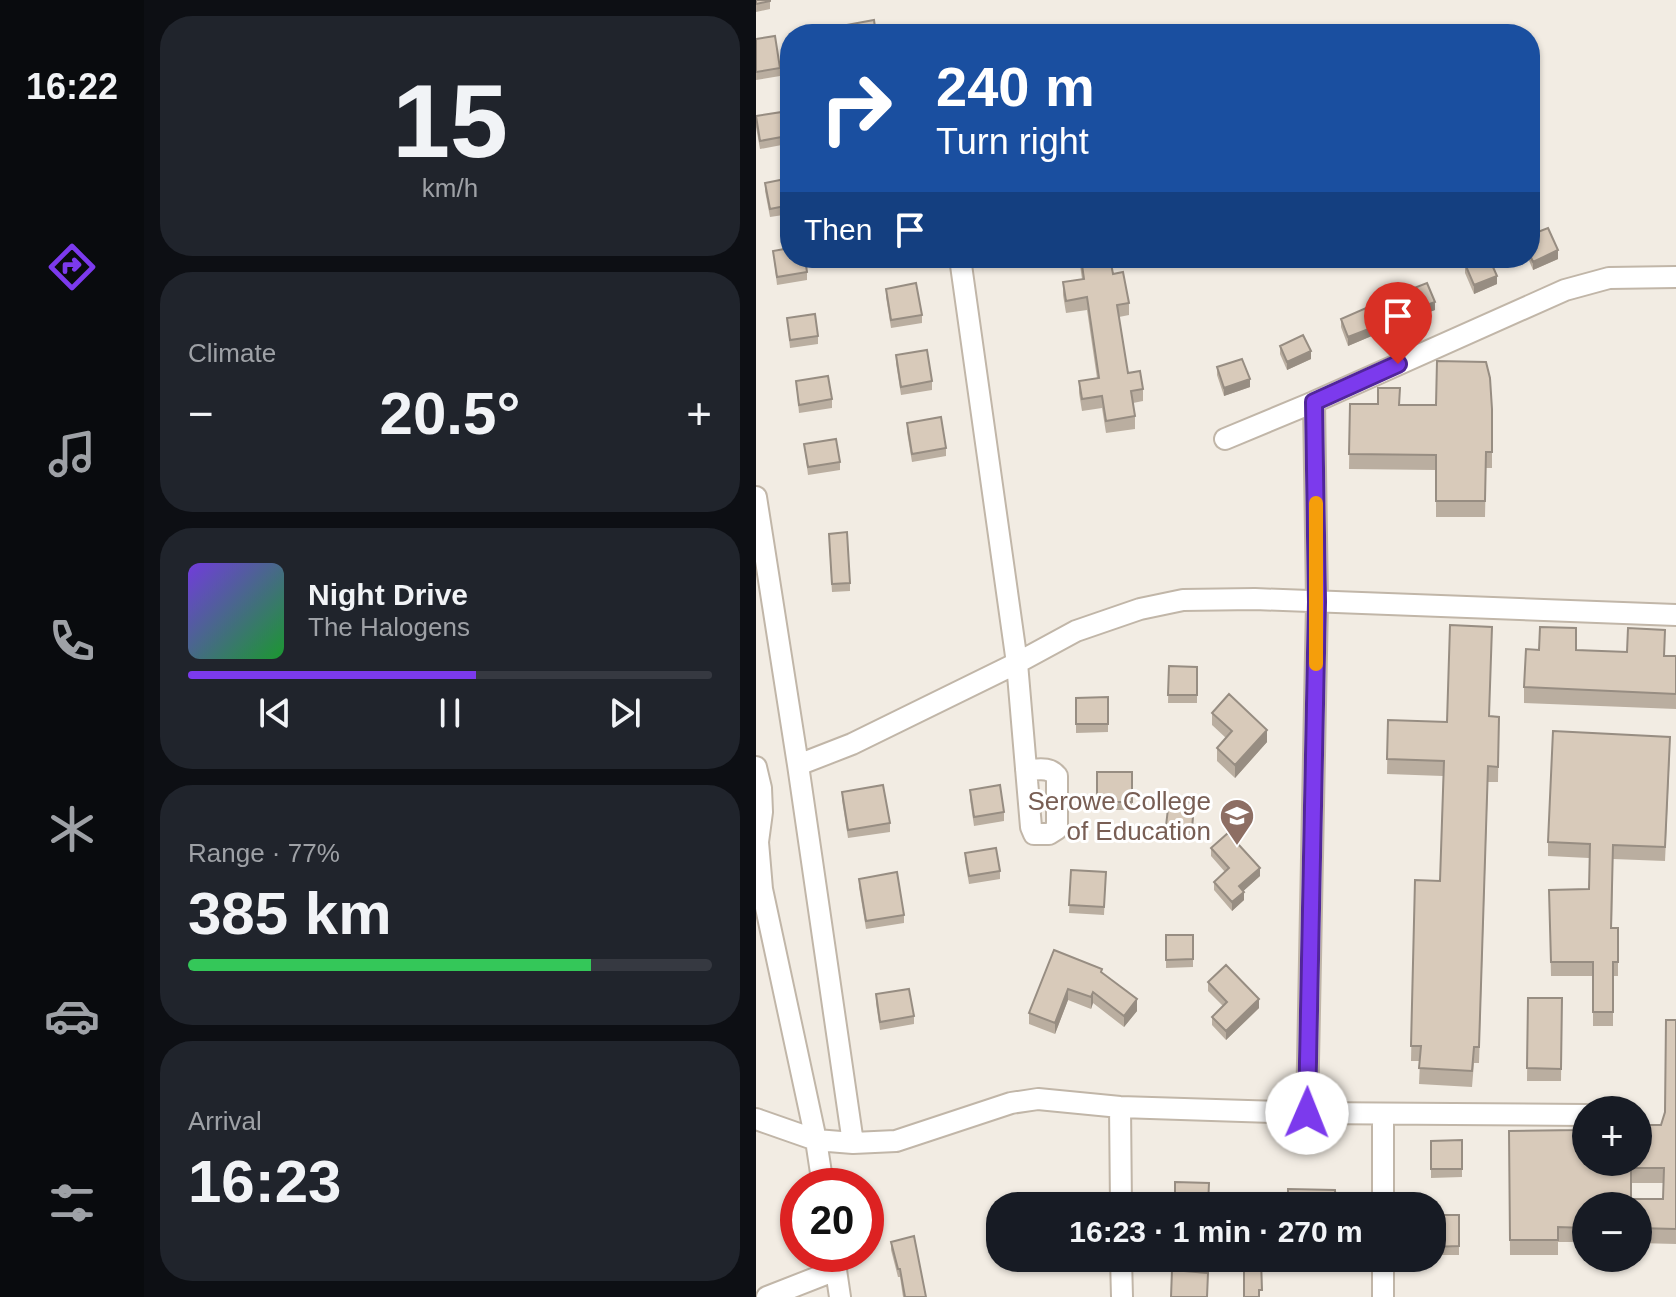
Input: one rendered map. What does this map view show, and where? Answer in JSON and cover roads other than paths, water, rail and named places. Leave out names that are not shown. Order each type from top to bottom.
[{"type":"street","points":[[961,268],[1017,663],[1026,770]]},
{"type":"street","points":[[1225,439],[1565,290],[1609,278],[1676,277]]},
{"type":"street","points":[[1307,1113],[1317,602],[1314,402]]},
{"type":"street","points":[[756,497],[853,1143]]},
{"type":"street","points":[[798,765],[852,744],[1076,631],[1140,609],[1183,600],[1255,599],[1676,615]]},
{"type":"street","points":[[756,767],[761,788],[758,842],[762,889],[820,1168]]},
{"type":"street","points":[[756,1119],[816,1140],[853,1143],[896,1141],[1011,1103],[1038,1099],[1120,1107],[1307,1113],[1572,1115]]},
{"type":"street","points":[[1120,1107],[1121,1192]]},
{"type":"street","points":[[1383,1114],[1383,1192]]},
{"type":"street","points":[[767,1297],[815,1272]]},
{"type":"street","points":[[836,1272],[840,1297]]},
{"type":"street","points":[[1121,1272],[1122,1297]]},
{"type":"street","points":[[1383,1272],[1383,1297]]},
{"type":"place","name":"Serowe College of Education","points":[[1237,847]]}]
